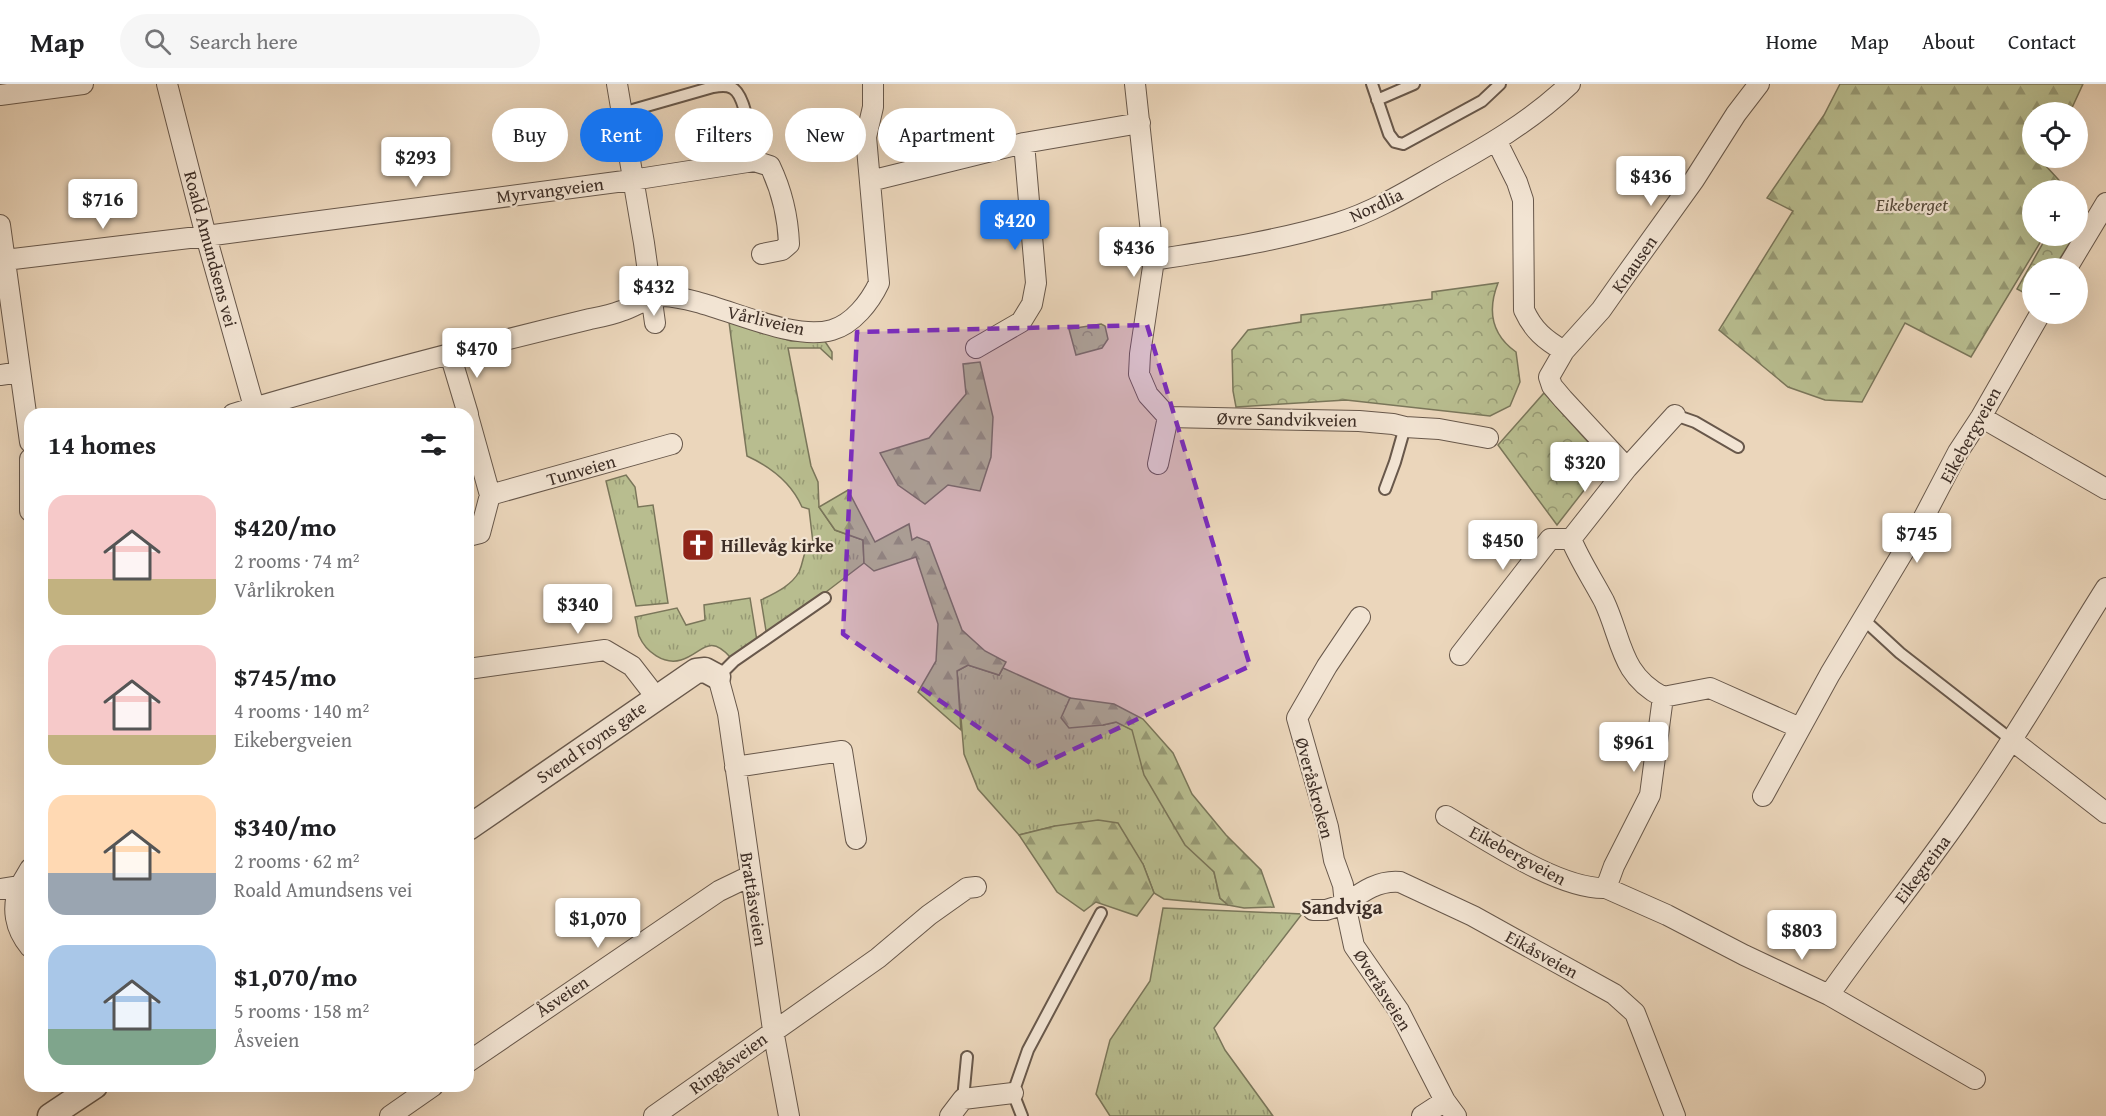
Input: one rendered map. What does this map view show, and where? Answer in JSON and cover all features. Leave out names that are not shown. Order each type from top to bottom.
[{"type":"street","points":[[0,95],[84,84]]},
{"type":"street","name":"Roald Amundsens vei","points":[[167,84],[206,236],[254,408]]},
{"type":"street","points":[[617,84],[621,108]]},
{"type":"street","name":"Vårliveien","points":[[265,408],[450,354],[620,312],[652,297],[664,296],[697,302],[784,328],[806,332],[832,330],[849,321],[871,298],[879,283],[866,133],[873,107],[873,84]]},
{"type":"street","points":[[1135,84],[1154,260],[1139,374],[1148,395],[1168,417],[1158,464]]},
{"type":"street","name":"Nordlia","points":[[1154,260],[1288,237],[1340,222],[1394,199],[1497,142],[1549,104],[1570,84]]},
{"type":"street","name":"Knausen","points":[[1628,468],[1552,386],[1549,377],[1564,351],[1601,310],[1759,84]]},
{"type":"street","points":[[870,181],[1024,143],[1140,123]]},
{"type":"street","points":[[1497,142],[1517,182],[1523,200],[1524,310],[1544,340],[1564,351]]},
{"type":"street","points":[[976,348],[1021,322],[1032,304],[1036,283],[1024,143]]},
{"type":"street","points":[[629,162],[655,323]]},
{"type":"street","name":"Myrvangveien","points":[[5,260],[632,180],[748,162]]},
{"type":"street","points":[[757,162],[770,166],[775,176],[786,216],[789,244],[782,250],[762,254]]},
{"type":"street","points":[[2073,258],[2106,203]]},
{"type":"street","points":[[0,225],[25,408]]},
{"type":"street","name":"Eikebergveien","points":[[1763,796],[1862,618],[1923,519],[1958,452],[1981,417],[2034,324]]},
{"type":"street","points":[[450,354],[466,408]]},
{"type":"street","points":[[0,375],[20,372]]},
{"type":"street","points":[[1571,539],[1628,468],[1675,415]]},
{"type":"street","name":"Øvre Sandvikveien","points":[[1168,417],[1359,421],[1439,429],[1488,438]]},
{"type":"street","points":[[1981,417],[2106,489]]},
{"type":"street","points":[[474,438],[489,495],[480,533],[474,535]]},
{"type":"street","name":"Tunveien","points":[[489,495],[672,444]]},
{"type":"street","points":[[1460,655],[1550,539],[1571,539]]},
{"type":"street","points":[[1571,539],[1604,603],[1622,654],[1629,666],[1653,692],[1663,697],[1710,688],[1800,728]]},
{"type":"street","name":"Eikegreina","points":[[1829,995],[1926,866],[2013,741],[2106,588]]},
{"type":"street","name":"Øveråskroken","points":[[1345,904],[1343,885],[1334,860],[1328,827],[1297,718],[1360,617]]},
{"type":"street","points":[[474,668],[605,650],[632,666],[656,697]]},
{"type":"street","name":"Svend Foyns gate","points":[[474,824],[656,697],[696,672],[705,670],[718,677]]},
{"type":"street","name":"Brattåsveien","points":[[718,677],[728,714],[773,1030],[789,1116]]},
{"type":"street","points":[[1663,697],[1650,795],[1614,866],[1606,888],[1667,915],[1735,951],[1829,995],[1975,1079]]},
{"type":"street","points":[[2013,741],[2106,813]]},
{"type":"street","points":[[735,767],[842,751],[856,839]]},
{"type":"street","name":"Eikebergveien","points":[[1446,816],[1560,879],[1582,887],[1606,888]]},
{"type":"street","points":[[24,875],[10,888],[16,897],[14,915],[24,938]]},
{"type":"street","name":"Åsveien","points":[[474,1058],[718,891],[750,876]]},
{"type":"street","name":"Eikåsveien","points":[[1345,904],[1375,886],[1389,881],[1400,882],[1473,916],[1614,994],[1635,1013],[1675,1116]]},
{"type":"street","points":[[773,1030],[829,994],[967,888],[976,887]]},
{"type":"street","points":[[1313,910],[1326,910],[1345,904]]},
{"type":"street","name":"Øveråsveien","points":[[1345,904],[1354,946],[1399,1011],[1450,1109],[1422,1116]]},
{"type":"street","name":"Ringåsveien","points":[[654,1116],[773,1030]]},
{"type":"street","points":[[50,1116],[86,1092]]},
{"type":"street","points":[[390,1116],[424,1092]]},
{"type":"street","points":[[950,1116],[963,1099],[1013,1093]]},
{"type":"lane","points":[[1372,84],[1389,134],[1395,142],[1403,144],[1482,101],[1499,85]]},
{"type":"lane","points":[[1377,100],[1414,84]]},
{"type":"lane","points":[[640,108],[722,86],[733,88],[740,95],[744,108]]},
{"type":"lane","points":[[1675,415],[1695,422],[1738,447]]},
{"type":"lane","points":[[1384,489],[1405,427]]},
{"type":"lane","points":[[718,677],[734,661],[825,598]]},
{"type":"lane","points":[[1862,618],[1900,653],[2013,741]]},
{"type":"lane","points":[[1022,1116],[1013,1093],[1028,1050],[1101,913]]},
{"type":"lane","points":[[963,1099],[967,1057]]},
{"type":"highlighted area","points":[[1147,325],[1250,666],[1036,767],[843,634],[857,332]]},
{"type":"green space","name":"Eikeberget","points":[[1840,84],[2083,84],[2075,102],[2022,102],[2022,168],[2048,168],[2059,180],[2022,180],[2022,246],[2038,246],[2031,258],[2022,258],[2022,272],[1971,357],[1905,323],[1862,402],[1825,400],[1788,387],[1719,330],[1793,211],[1767,198],[1824,115]]},
{"type":"green space","points":[[2041,246],[2068,246],[2060,258],[2035,258]]},
{"type":"green space","points":[[2022,280],[2022,292],[2017,289]]},
{"type":"green space","points":[[1498,283],[1492,312],[1496,330],[1516,352],[1520,382],[1510,406],[1490,416],[1346,400],[1236,407],[1233,391],[1232,350],[1248,330],[1301,322],[1301,315],[1432,299],[1432,292]]},
{"type":"green space","points":[[729,322],[791,341],[824,340],[832,352],[832,359],[820,348],[788,348],[811,466],[818,482],[819,507],[835,530],[863,540],[864,563],[767,637],[761,600],[787,585],[799,572],[805,553],[813,543],[809,509],[802,507],[792,490],[779,476],[747,456]]},
{"type":"green space","points":[[1101,324],[1105,326],[1108,339],[1102,348],[1076,355],[1069,329]]},
{"type":"green space","points":[[980,362],[993,417],[991,457],[980,491],[948,485],[925,504],[898,485],[880,453],[929,438],[966,394],[963,364]]},
{"type":"green space","points":[[1544,393],[1606,462],[1557,525],[1498,445]]},
{"type":"green space","points":[[626,475],[635,487],[638,507],[653,505],[668,603],[636,606],[606,481]]},
{"type":"green space","points":[[848,490],[875,542],[909,524],[912,540],[917,537],[929,542],[962,630],[985,651],[1006,662],[999,675],[968,665],[957,671],[961,730],[918,692],[936,661],[938,624],[916,557],[874,571],[864,563],[863,540],[835,530],[819,507]]},
{"type":"green space","points":[[750,598],[757,641],[731,658],[723,650],[711,646],[681,660],[668,661],[651,652],[639,636],[635,617],[677,608],[686,625],[705,620],[704,605]]},
{"type":"green space","points":[[968,665],[999,675],[1003,668],[1070,698],[1062,718],[1103,725],[1117,722],[1133,730],[1144,773],[1214,872],[1220,898],[1228,905],[1164,899],[1154,893],[1143,864],[1055,826],[1019,835],[978,789],[964,754],[957,671]]},
{"type":"green space","points":[[1070,698],[1114,704],[1143,719],[1173,753],[1192,794],[1226,835],[1261,870],[1274,907],[1244,908],[1228,905],[1220,898],[1214,872],[1185,845],[1144,775],[1132,730],[1116,722],[1069,728],[1061,718]]},
{"type":"green space","points":[[1098,820],[1118,823],[1143,864],[1154,893],[1137,916],[1096,902],[1084,911],[1057,892],[1019,835],[1055,826]]},
{"type":"green space","points":[[1163,908],[1302,914],[1214,1028],[1225,1050],[1273,1116],[1110,1116],[1096,1094],[1110,1040],[1150,981]]},
{"type":"place","name":"Hillevåg kirke","points":[[698,545]]},
{"type":"district","name":"Sandviga","points":[[1342,906]]}]
